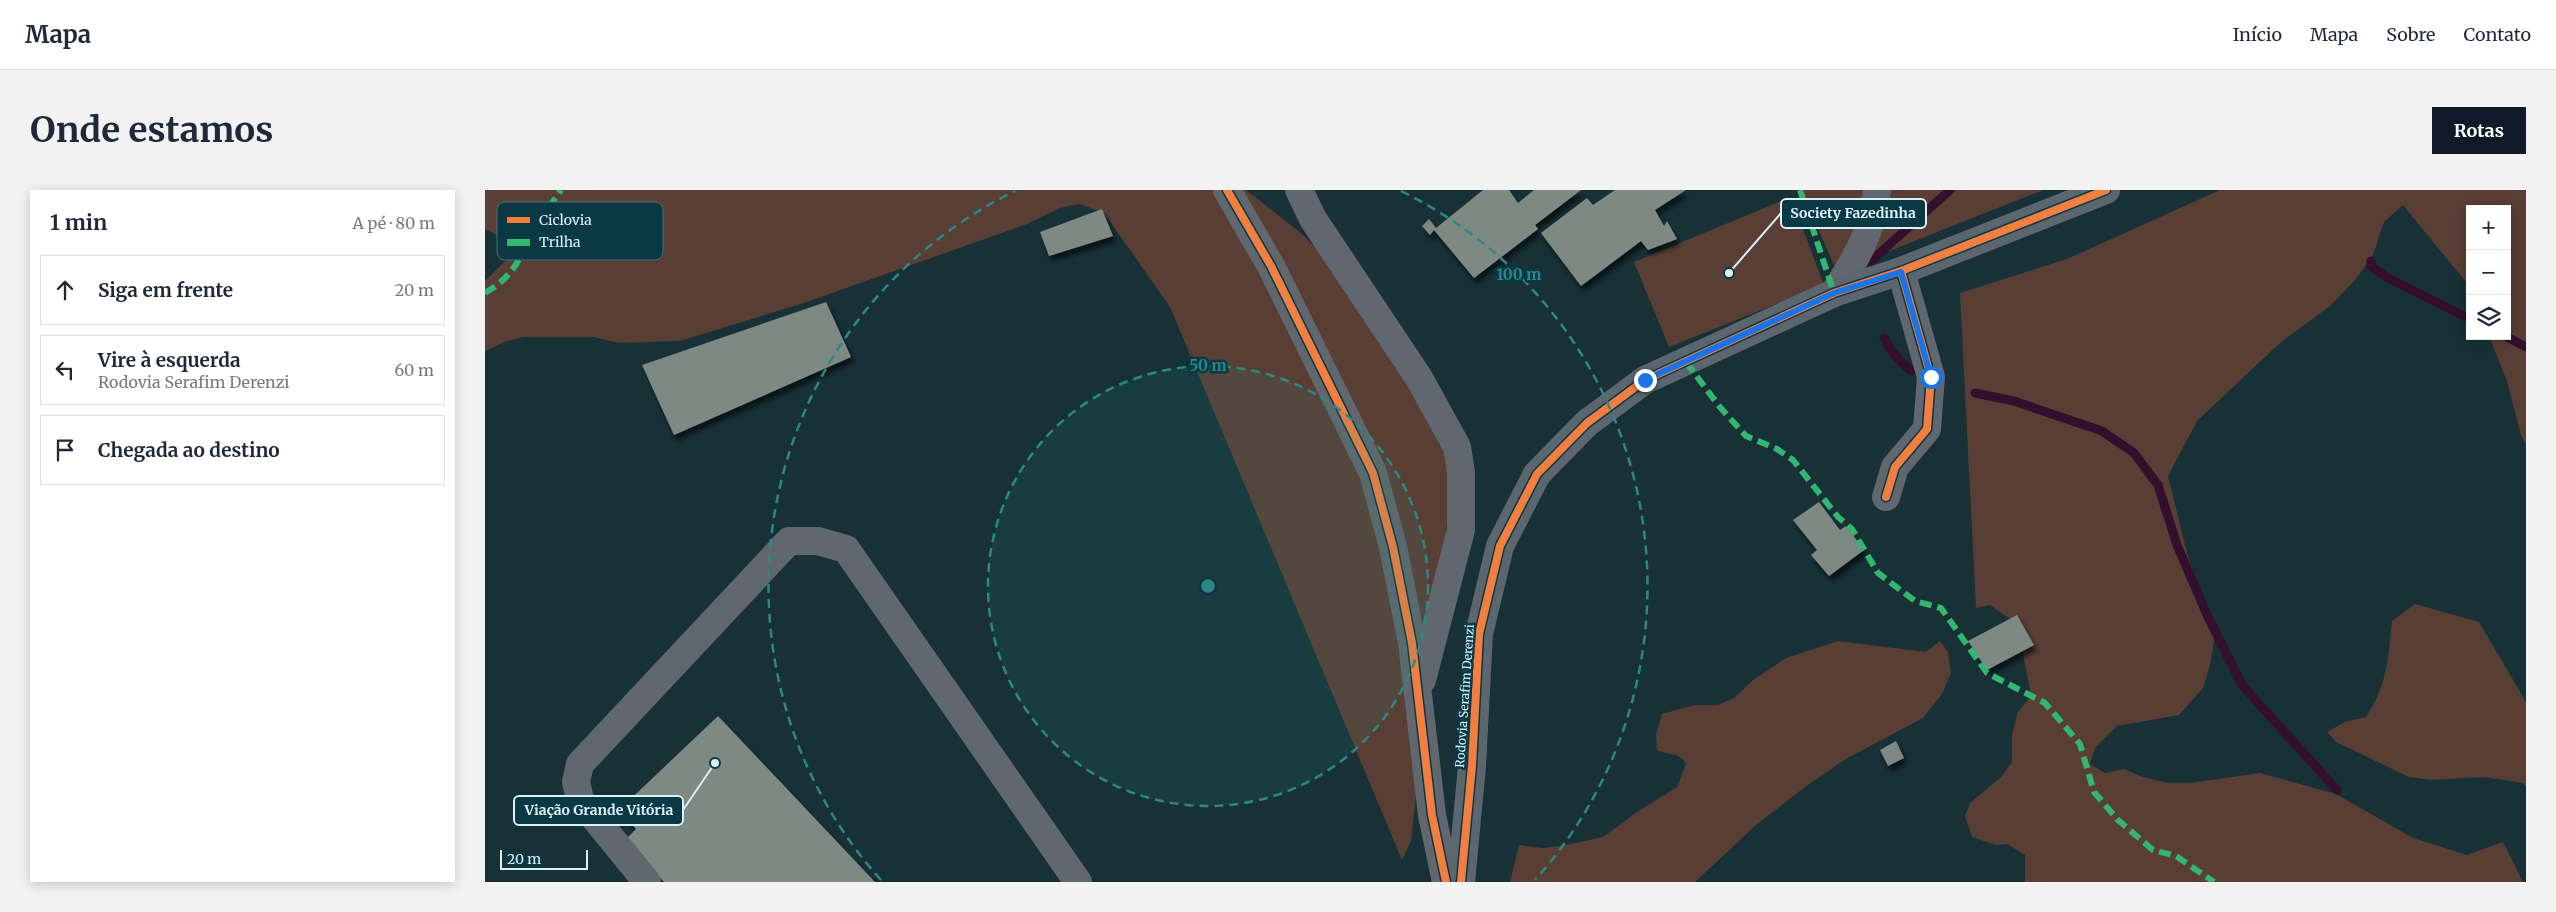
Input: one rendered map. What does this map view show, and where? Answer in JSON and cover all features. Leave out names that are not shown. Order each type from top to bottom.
[{"type":"main road","name":"Rodovia Serafim Derenzi","points":[[1461,882],[1472,766],[1479,634],[1499,546],[1537,474],[1587,423],[1645,380],[1834,293],[1901,272],[2106,190]]},
{"type":"street","points":[[1227,190],[1271,266],[1373,473],[1393,548],[1412,643],[1431,815],[1445,882]]},
{"type":"street","points":[[1299,190],[1313,219],[1419,378],[1457,447],[1461,472],[1461,530],[1418,693]]},
{"type":"street","points":[[1834,293],[1861,252],[1875,208],[1877,190]]},
{"type":"street","points":[[1886,497],[1895,467],[1927,430],[1931,377],[1901,272]]},
{"type":"street","points":[[647,882],[580,800],[576,782],[580,764],[789,542],[818,541],[845,549],[1077,882]]},
{"type":"shaded area","points":[[485,190],[1246,190],[1301,233],[1349,280],[1387,342],[1453,470],[1411,841],[1402,860],[1170,307],[1104,213],[1080,204],[1060,208],[1027,224],[804,303],[680,341],[618,343],[594,337],[523,337],[507,341],[485,351],[485,281],[506,260],[663,260],[663,202],[497,202],[497,235],[485,229]]},
{"type":"shaded area","points":[[1801,190],[2043,190],[1837,272]]},
{"type":"shaded area","points":[[2220,190],[2526,190],[2526,445],[2521,435],[2507,381],[2491,340],[2511,340],[2511,205],[2466,205],[2466,282],[2403,205],[2384,222],[2373,255],[2356,279],[2330,306],[2281,342],[2197,421],[2168,476],[2188,557],[2215,635],[2210,665],[2203,688],[2179,715],[2117,726],[2095,748],[2090,764],[2105,773],[2124,769],[2140,776],[2167,783],[2190,783],[2260,773],[2336,794],[2413,838],[2467,855],[2503,842],[2523,882],[2025,882],[2025,855],[2007,844],[1996,845],[1972,837],[1965,816],[1970,803],[2001,777],[2012,762],[2012,734],[2018,712],[2031,696],[2021,643],[2010,619],[1990,605],[1976,608],[1960,293],[2067,259]]},
{"type":"shaded area","points":[[1791,197],[1824,285],[1669,347],[1634,262]]},
{"type":"shaded area","points":[[2415,604],[2479,622],[2526,702],[2526,786],[2523,783],[2484,777],[2431,780],[2409,777],[2336,742],[2327,732],[2345,722],[2366,717],[2383,682],[2388,659],[2392,621]]},
{"type":"shaded area","points":[[1838,641],[1926,652],[1940,641],[1948,652],[1951,673],[1942,694],[1923,718],[1844,760],[1805,787],[1756,825],[1695,882],[1510,882],[1519,845],[1542,848],[1562,846],[1603,837],[1637,812],[1677,787],[1686,764],[1677,755],[1657,750],[1656,735],[1662,714],[1695,705],[1718,705],[1734,698],[1753,680],[1786,658]]},
{"type":"building","points":[[1483,190],[1509,190],[1518,203],[1534,190],[1581,190],[1535,225],[1538,229],[1474,278],[1434,230],[1430,235],[1422,226],[1429,219],[1436,228]]},
{"type":"building","points":[[1615,190],[1686,190],[1655,210],[1664,226],[1667,221],[1677,239],[1648,250],[1641,241],[1581,286],[1541,233],[1587,198],[1593,205]]},
{"type":"building","points":[[1102,209],[1113,236],[1049,256],[1040,232]]},
{"type":"building","points":[[826,302],[851,357],[674,435],[642,365]]},
{"type":"building","points":[[1819,502],[1840,530],[1846,526],[1864,550],[1829,576],[1811,555],[1817,550],[1793,520]]},
{"type":"building","points":[[2017,615],[2034,645],[1987,670],[1968,641]]},
{"type":"building","points":[[718,716],[875,882],[664,882],[625,840],[636,829],[619,810]]},
{"type":"building","points":[[1896,741],[1904,758],[1888,766],[1880,750]]},
{"type":"waterway","points":[[1871,261],[1950,190]]},
{"type":"waterway","points":[[2371,261],[2371,266],[2386,277],[2466,317]]},
{"type":"waterway","points":[[1884,338],[1892,352],[1911,371]]},
{"type":"waterway","points":[[2511,339],[2526,347]]},
{"type":"waterway","points":[[1975,393],[2014,401],[2102,431],[2134,453],[2158,485],[2177,545],[2208,617],[2242,685],[2337,790]]},
{"type":"marked path","points":[[552,202],[561,190]]},
{"type":"marked path","points":[[1800,190],[1834,293]]},
{"type":"marked path","points":[[485,293],[505,278],[518,260]]},
{"type":"marked path","points":[[1686,362],[1719,406],[1746,436],[1777,449],[1793,460],[1838,517],[1852,529],[1878,573],[1915,601],[1941,608],[1987,673],[2045,703],[2080,744],[2094,792],[2118,820],[2153,850],[2176,856],[2214,882]]},
{"type":"cycle path","points":[[1227,190],[1271,266],[1373,473],[1393,547],[1412,643],[1432,815],[1446,882]]},
{"type":"cycle path","points":[[1461,882],[1472,766],[1479,634],[1500,546],[1537,474],[1587,423],[1645,380],[1834,293],[1901,271],[2106,190]]},
{"type":"cycle path","points":[[1886,497],[1895,467],[1927,429],[1931,377],[1901,271]]},
{"type":"place","name":"Society Fazedinha","points":[[1729,273]]},
{"type":"place","name":"Viação Grande Vitória","points":[[715,763]]},
{"type":"route","points":[[1645,380],[1738,339],[1834,293],[1901,272],[1931,377]]}]
